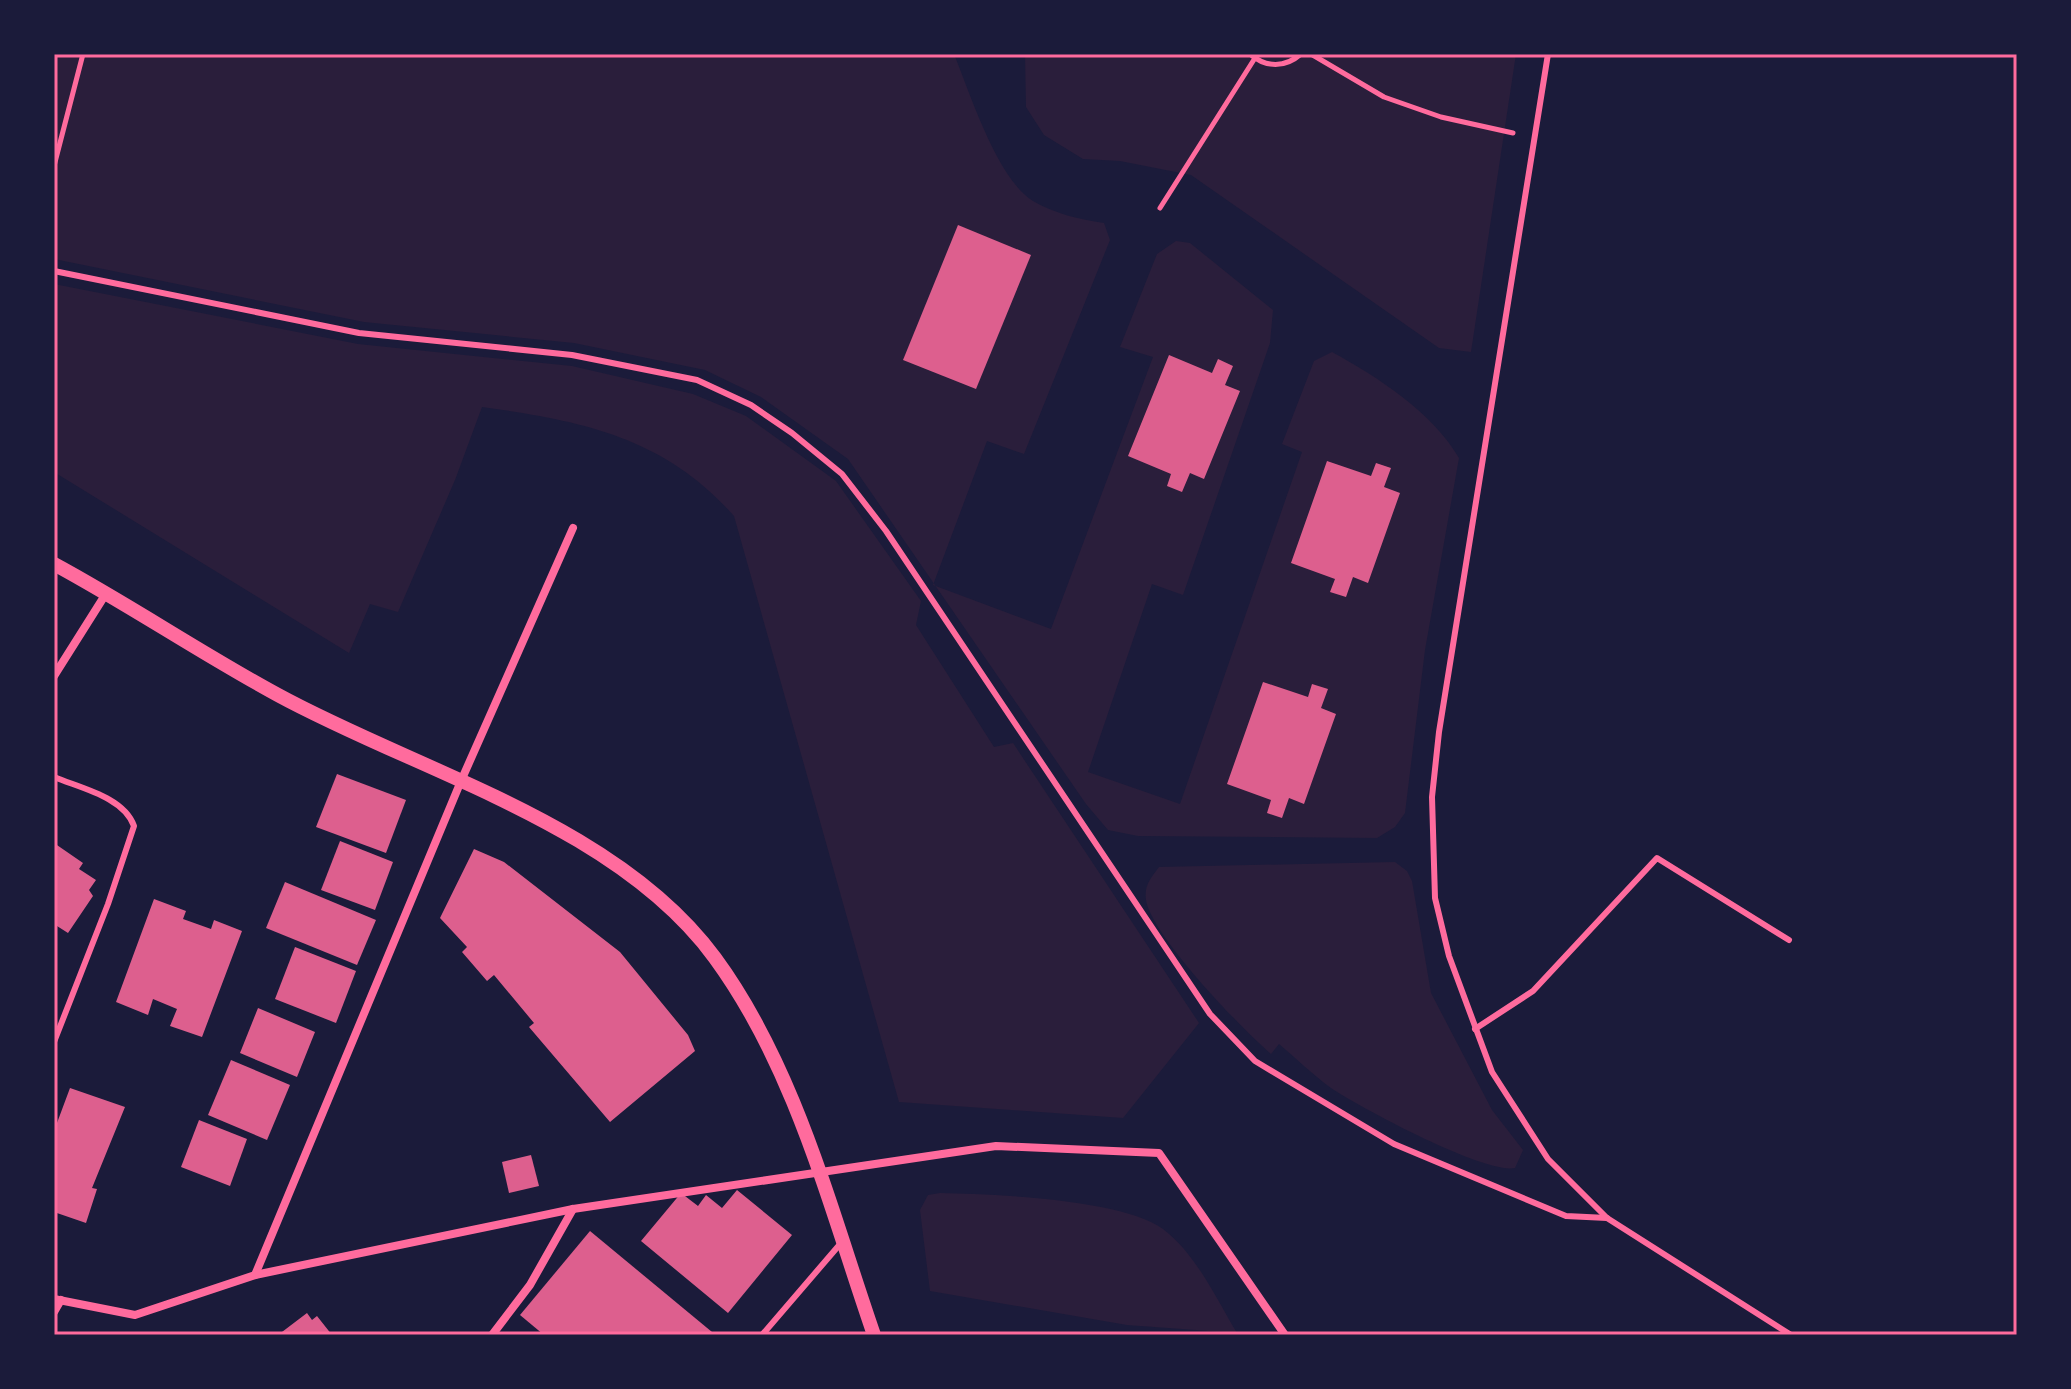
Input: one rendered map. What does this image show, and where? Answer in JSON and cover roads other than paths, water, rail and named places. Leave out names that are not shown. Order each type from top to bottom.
[{"type":"street","points":[[255,1275],[461,781],[573,528]]},
{"type":"street","points":[[54,564],[107,592],[279,696],[461,781],[583,843],[665,906],[713,954],[745,1001],[778,1069],[874,1335]]},
{"type":"street","points":[[54,676],[107,592]]},
{"type":"street","points":[[54,1312],[57,1300],[135,1315],[255,1275],[573,1209],[996,1146],[1159,1153],[1285,1335]]},
{"type":"street","points":[[492,1335],[530,1285],[573,1209]]},
{"type":"lane","points":[[1548,54],[1439,732],[1432,797],[1435,898],[1449,956],[1492,1072],[1548,1159],[1607,1218],[1791,1335]]},
{"type":"lane","points":[[54,271],[359,333],[572,355],[697,380],[751,405],[842,474],[877,519],[1210,1014],[1255,1061],[1394,1144],[1566,1216],[1607,1218]]},
{"type":"lane","points":[[54,777],[119,805],[126,810],[134,826],[108,904],[54,1042]]},
{"type":"lane","points":[[1475,1029],[1533,991],[1657,858],[1789,940]]},
{"type":"lane","points":[[762,1335],[842,1242]]}]
